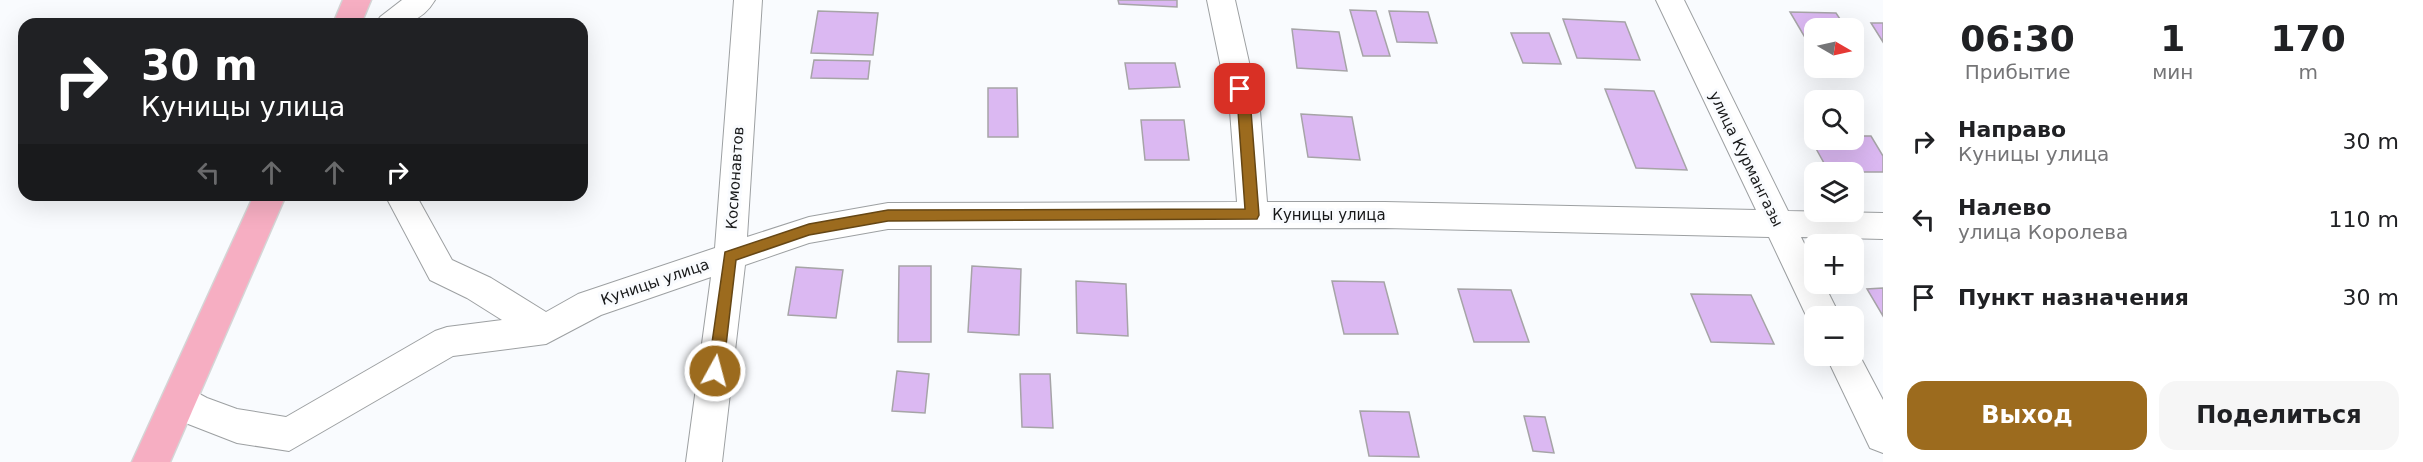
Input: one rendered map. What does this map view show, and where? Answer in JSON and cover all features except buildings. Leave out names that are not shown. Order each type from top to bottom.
[{"type":"main road","points":[[349,18],[357,0]]},
{"type":"main road","points":[[151,462],[267,201]]},
{"type":"street","points":[[398,18],[421,0]]},
{"type":"street","name":"Космонавтов","points":[[704,462],[730,257],[748,0]]},
{"type":"street","points":[[1221,0],[1245,111],[1252,215]]},
{"type":"street","name":"улица Курмангазы","points":[[1670,0],[1818,306]]},
{"type":"street","points":[[403,201],[441,270],[479,288],[546,329]]},
{"type":"street","name":"Куницы улица","points":[[179,399],[195,410],[237,426],[289,434],[447,342],[546,329],[590,304],[809,230],[888,216],[1252,215],[1776,222],[1883,226]]},
{"type":"street","points":[[1848,366],[1883,436]]},
{"type":"route","points":[[715,371],[730,257],[809,230],[888,216],[1252,215],[1245,111],[1240,89]]}]
